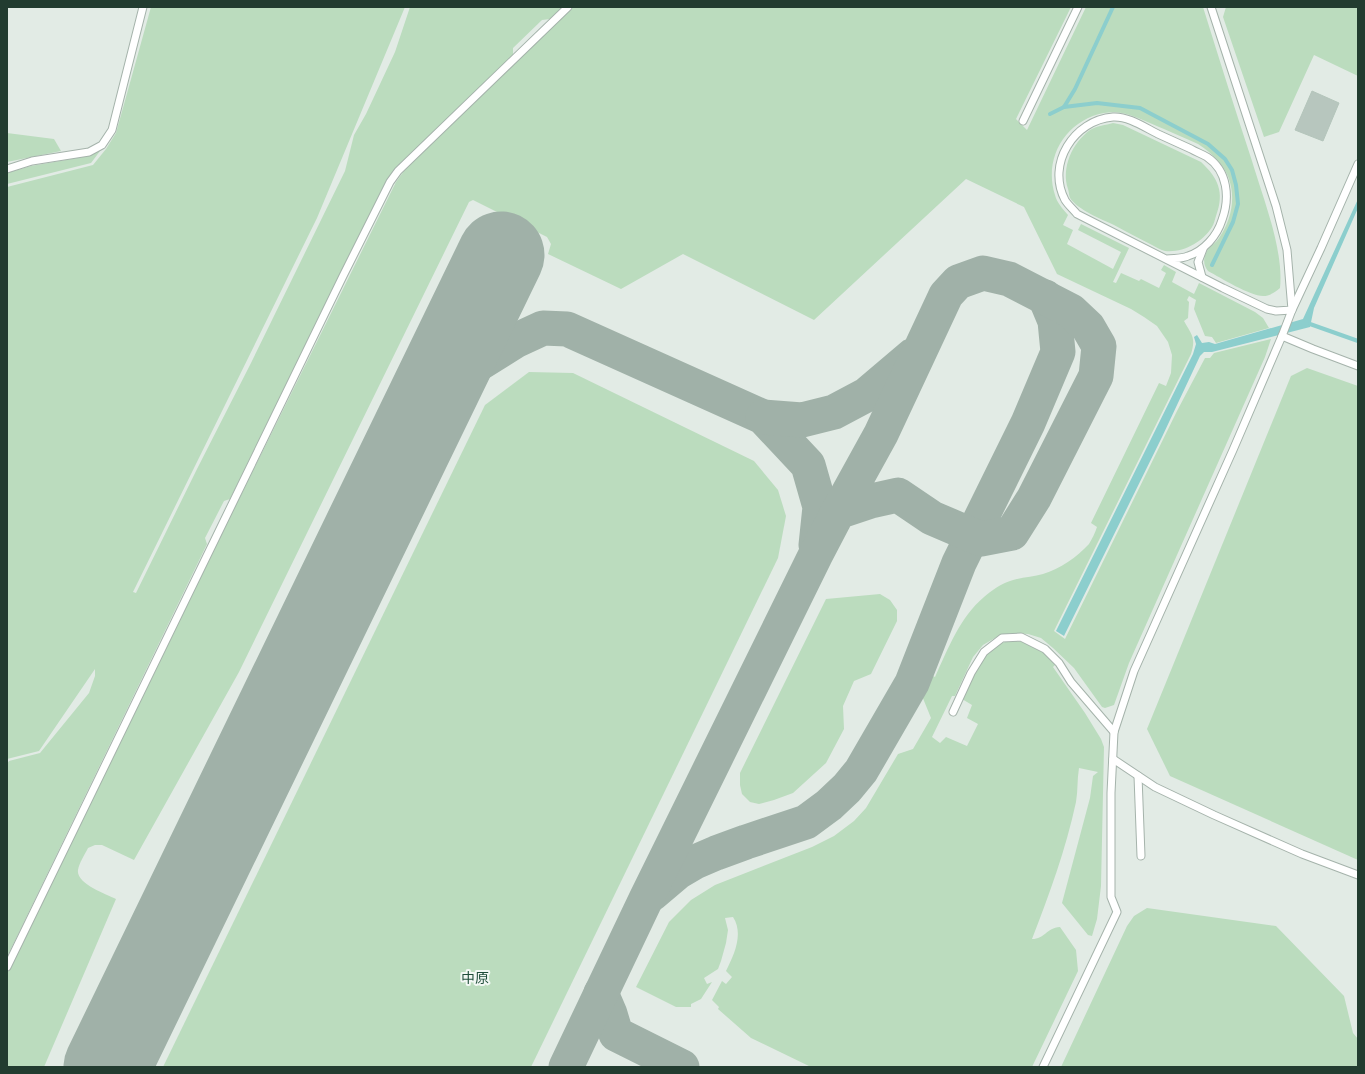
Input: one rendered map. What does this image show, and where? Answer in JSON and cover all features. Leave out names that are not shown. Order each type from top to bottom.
[{"type":"lane","points":[[7,169],[32,161],[89,152],[102,145],[112,130],[143,7]]},
{"type":"lane","points":[[7,967],[390,182],[398,171],[568,7]]},
{"type":"lane","points":[[1023,121],[1078,7]]},
{"type":"lane","points":[[1211,7],[1276,206],[1287,250],[1292,310]]},
{"type":"lane","points":[[1202,277],[1198,262],[1203,249],[1222,222],[1226,206],[1227,192],[1218,169],[1207,157],[1130,120],[1115,117],[1100,119],[1088,124],[1076,134],[1067,145],[1062,157],[1059,172],[1065,200],[1077,214],[1202,277],[1267,308],[1276,311],[1292,310]]},
{"type":"lane","points":[[1043,1067],[1117,912],[1111,897],[1114,732],[1134,671],[1282,336],[1292,310],[1358,164]]},
{"type":"lane","points":[[1167,259],[1187,257],[1203,249]]},
{"type":"lane","points":[[1282,336],[1358,366]]},
{"type":"lane","points":[[953,712],[971,673],[984,652],[1002,638],[1021,637],[1045,649],[1114,732]]},
{"type":"lane","points":[[1113,759],[1156,787],[1214,815],[1302,854],[1358,875]]},
{"type":"lane","points":[[1138,776],[1141,856]]},
{"type":"green space","points":[[151,7],[405,7],[317,218],[133,592],[136,593],[345,171],[354,135],[366,114],[395,52],[410,7],[562,7],[550,19],[542,20],[513,48],[513,55],[389,177],[230,499],[224,501],[205,538],[207,544],[7,957],[7,764],[9,761],[40,753],[89,693],[95,676],[95,669],[39,751],[7,759],[7,187],[93,165],[106,149],[116,133]]},
{"type":"green space","points":[[572,7],[1071,7],[1016,119],[1027,130],[1086,7],[1203,7],[1272,224],[1279,257],[1280,288],[1268,295],[1257,295],[1236,286],[1206,269],[1204,259],[1208,249],[1218,240],[1228,220],[1231,210],[1232,190],[1225,171],[1219,162],[1207,150],[1198,144],[1138,118],[1115,112],[1108,112],[1090,117],[1069,132],[1061,143],[1055,155],[1052,168],[1052,181],[1057,201],[1068,215],[1063,225],[1073,230],[1067,244],[1113,269],[1121,252],[1078,230],[1081,224],[1129,248],[1113,282],[1116,283],[1121,273],[1139,281],[1141,279],[1159,288],[1166,273],[1161,270],[1164,265],[1176,272],[1172,282],[1194,294],[1199,283],[1255,312],[1263,318],[1269,328],[1216,343],[1212,337],[1205,336],[1194,309],[1196,300],[1189,296],[1187,300],[1189,302],[1188,318],[1184,321],[1193,340],[1191,354],[1054,631],[1065,639],[1177,411],[1205,358],[1210,358],[1214,353],[1271,339],[1265,357],[1129,663],[1114,705],[1105,708],[1102,707],[1074,668],[1041,638],[1028,634],[1014,633],[1000,635],[983,645],[973,657],[955,696],[952,696],[932,737],[940,743],[946,737],[967,746],[978,724],[967,718],[972,705],[962,699],[977,667],[984,657],[999,644],[1010,641],[1029,644],[1048,654],[1055,665],[1053,667],[1085,713],[1101,739],[1104,747],[1101,886],[1097,919],[1092,936],[1088,935],[1062,903],[1090,798],[1093,776],[1098,772],[1079,768],[1076,802],[1067,837],[1051,889],[1032,939],[1036,939],[1052,929],[1060,927],[1076,950],[1078,971],[1032,1067],[811,1067],[751,1038],[718,1009],[719,1007],[712,1000],[722,981],[726,984],[732,977],[726,971],[735,951],[738,937],[738,930],[733,917],[725,918],[728,930],[726,943],[718,969],[704,978],[707,984],[712,982],[701,999],[691,1004],[691,1007],[676,1007],[636,987],[669,922],[691,900],[715,885],[812,847],[834,836],[854,821],[866,808],[898,754],[913,749],[931,718],[920,691],[929,674],[935,677],[955,634],[968,614],[993,590],[1007,582],[1039,575],[1056,569],[1074,558],[1089,544],[1097,527],[1091,523],[1159,383],[1166,386],[1171,373],[1172,355],[1168,342],[1157,326],[1131,309],[1057,274],[1024,207],[966,179],[814,320],[683,254],[621,289],[548,254],[551,244],[547,237],[473,200],[469,202],[239,672],[134,860],[102,845],[95,845],[88,848],[81,862],[78,870],[82,880],[92,888],[116,899],[44,1067],[7,1067],[7,973],[74,832],[396,182],[404,171],[419,156]]},
{"type":"green space","points":[[1226,7],[1358,7],[1358,76],[1314,55],[1279,132],[1264,137],[1223,17]]},
{"type":"green space","points":[[1113,123],[1123,125],[1201,162],[1212,174],[1216,180],[1220,193],[1219,207],[1212,227],[1198,242],[1179,250],[1163,251],[1090,214],[1078,206],[1070,198],[1066,181],[1066,173],[1067,165],[1073,149],[1090,130]]},
{"type":"green space","points":[[7,133],[54,139],[61,151],[7,162]]},
{"type":"green space","points":[[100,151],[91,163],[7,184],[7,173],[31,166],[83,157]]},
{"type":"green space","points":[[1307,368],[1358,386],[1358,860],[1170,776],[1147,729],[1291,376]]},
{"type":"green space","points":[[529,372],[573,373],[754,461],[778,490],[786,516],[778,558],[531,1067],[163,1067],[485,405]]},
{"type":"green space","points":[[880,594],[890,600],[897,610],[897,621],[871,674],[854,681],[843,706],[844,729],[826,763],[793,793],[759,804],[750,802],[742,794],[740,773],[826,599]]},
{"type":"green space","points":[[1147,908],[1276,926],[1344,996],[1353,1033],[1358,1039],[1358,1067],[1061,1067],[1127,926],[1134,916]]},
{"type":"water","points":[[1358,199],[1358,208],[1314,308],[1310,327],[1212,352],[1204,352],[1200,356],[1162,437],[1064,636],[1056,631],[1193,354],[1196,344],[1194,337],[1197,335],[1202,343],[1209,342],[1215,344],[1303,319]]},
{"type":"building","points":[[1312,91],[1339,103],[1323,141],[1295,130]]},
{"type":"waterway","points":[[1050,114],[1064,107],[1075,89],[1113,7]]},
{"type":"waterway","points":[[1064,107],[1097,103],[1140,108],[1208,144],[1225,159],[1232,170],[1236,185],[1238,204],[1233,222],[1212,265]]},
{"type":"waterway","points":[[1310,324],[1358,341]]},
{"type":"taxiway","points":[[566,1067],[646,899],[815,556],[838,512],[881,434],[946,295],[958,282],[983,273],[1009,279],[1071,311],[1088,327],[1099,346],[1096,376],[1034,498],[1012,533],[981,539],[932,518],[898,495],[871,501],[838,512]]},
{"type":"taxiway","points":[[652,894],[678,872],[695,862],[746,842],[806,822],[829,805],[847,788],[861,771],[912,683],[959,563],[1028,423],[1058,352],[1055,321],[1045,297]]},
{"type":"taxiway","points":[[432,397],[453,380],[517,340],[543,328],[567,329],[763,417],[808,465],[820,507],[816,545]]},
{"type":"taxiway","points":[[763,417],[802,420],[834,412],[866,395],[912,356]]},
{"type":"taxiway","points":[[601,993],[610,1014],[616,1034],[682,1067]]},
{"type":"runway","points":[[107,1067],[501,255]]},
{"type":"district","name":"中原","points":[[475,978]]}]
